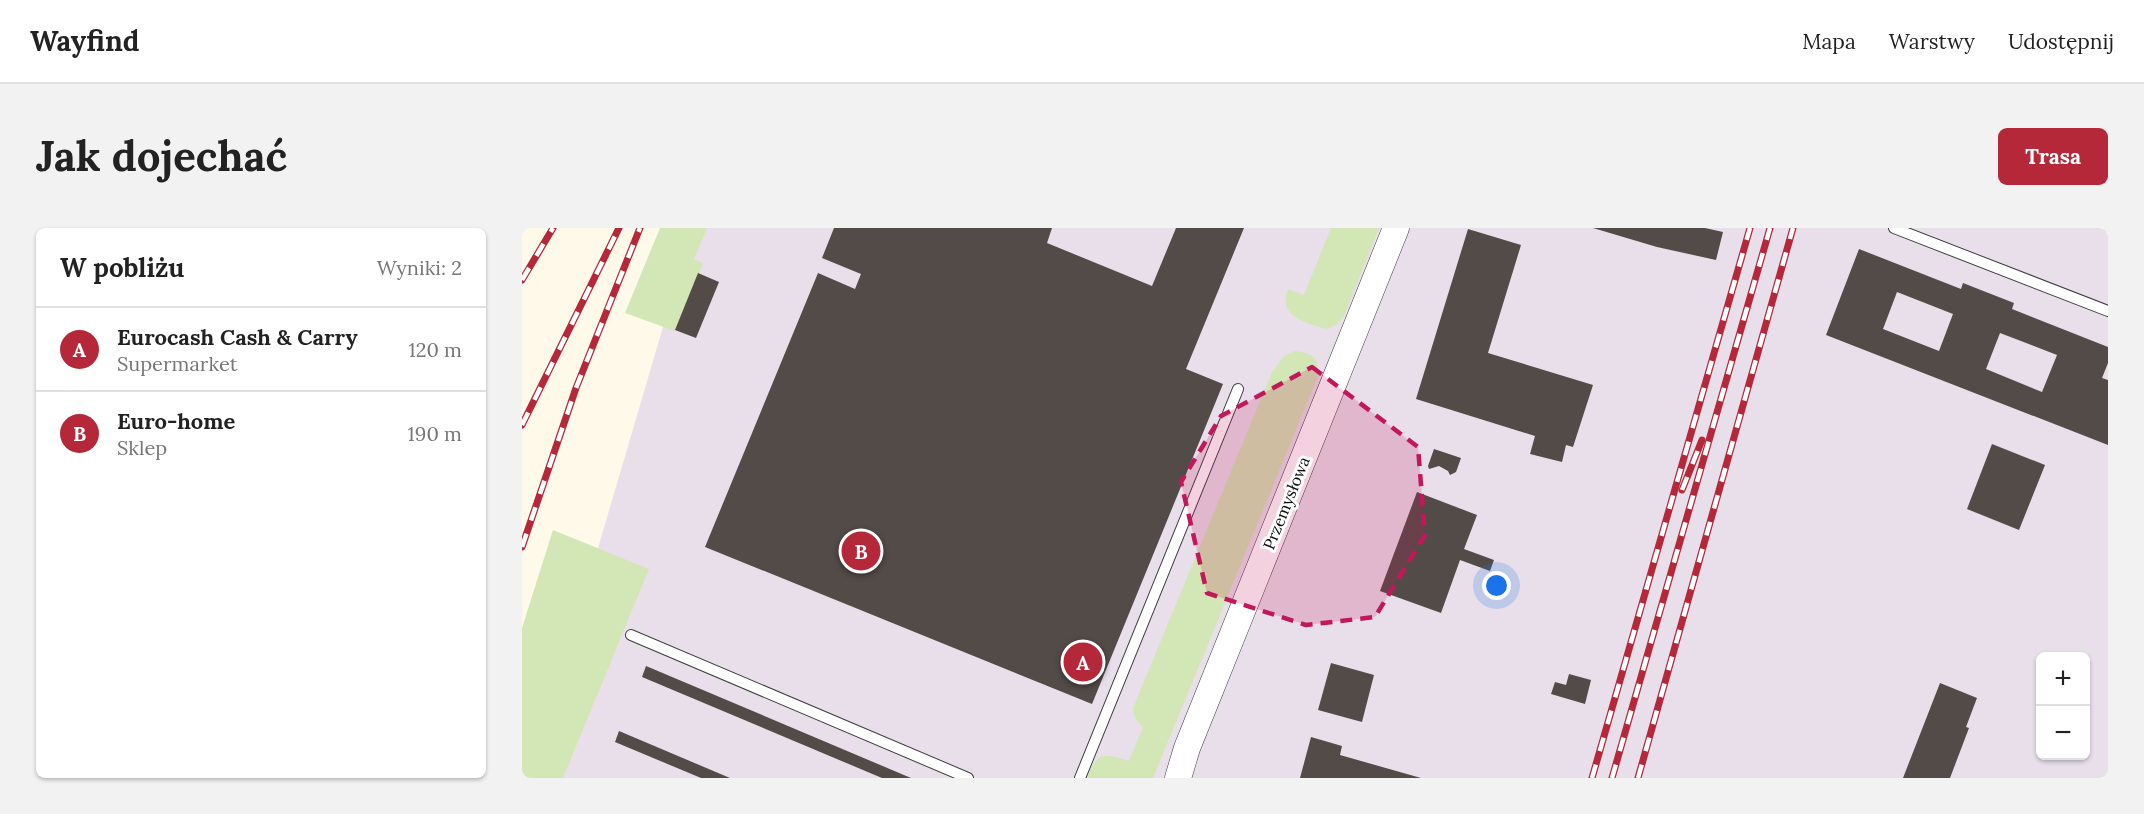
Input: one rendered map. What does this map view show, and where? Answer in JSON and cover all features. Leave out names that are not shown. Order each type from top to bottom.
[{"type":"street","name":"Przemysłowa","points":[[1178,778],[1192,737],[1396,228]]},
{"type":"lane","points":[[1894,228],[2108,311]]},
{"type":"lane","points":[[1080,778],[1238,389]]},
{"type":"lane","points":[[631,635],[968,778]]},
{"type":"highlighted area","points":[[1312,367],[1418,447],[1425,535],[1375,617],[1306,625],[1207,593],[1181,482],[1221,416]]},
{"type":"shaded area","points":[[705,228],[2108,228],[2108,778],[522,778],[522,735],[598,548],[663,327]]},
{"type":"green space","points":[[660,228],[707,228],[694,259],[703,263],[675,331],[625,313]]},
{"type":"green space","points":[[1331,228],[1379,228],[1344,316],[1338,324],[1326,329],[1295,317],[1286,306],[1286,298],[1288,289],[1304,295]]},
{"type":"green space","points":[[1295,351],[1313,356],[1319,374],[1153,778],[1087,778],[1094,763],[1102,756],[1113,756],[1129,761],[1143,727],[1136,719],[1133,708],[1272,372],[1284,356]]},
{"type":"green space","points":[[553,530],[649,569],[563,778],[522,778],[522,628]]},
{"type":"building","points":[[834,228],[1052,228],[1047,243],[1152,286],[1176,228],[1244,228],[1186,369],[1223,384],[1092,704],[705,547],[818,273],[855,289],[861,274],[822,258]]},
{"type":"building","points":[[1593,228],[1705,228],[1723,232],[1716,260],[1657,247]]},
{"type":"building","points":[[1468,229],[1521,245],[1488,353],[1593,385],[1573,447],[1566,445],[1562,462],[1530,454],[1535,436],[1416,399]]},
{"type":"building","points":[[1859,249],[1961,289],[1963,283],[2014,303],[2012,309],[2108,347],[2108,363],[2102,378],[2108,380],[2108,445],[1826,335]],"holes":[[[1897,292],[1953,314],[1939,351],[1883,329]],[[2000,333],[2057,355],[2042,392],[1986,369]]]},
{"type":"building","points":[[698,273],[719,282],[696,338],[675,330]]},
{"type":"building","points":[[1992,444],[2045,465],[2019,530],[1967,509]]},
{"type":"building","points":[[1434,449],[1461,458],[1456,472],[1450,475],[1448,471],[1439,466],[1429,469]]},
{"type":"building","points":[[1417,492],[1477,515],[1464,549],[1494,560],[1490,571],[1460,560],[1441,613],[1380,591]]},
{"type":"building","points":[[1331,663],[1374,675],[1362,722],[1318,710]]},
{"type":"building","points":[[646,666],[911,778],[882,778],[642,677]]},
{"type":"building","points":[[1569,674],[1591,680],[1585,704],[1551,694],[1555,682],[1566,685]]},
{"type":"building","points":[[1940,683],[1977,698],[1966,727],[1969,728],[1950,778],[1903,778]]},
{"type":"building","points":[[619,731],[730,778],[701,778],[615,742]]},
{"type":"building","points":[[1311,737],[1342,746],[1340,755],[1421,778],[1300,778]]},
{"type":"railway","points":[[522,280],[553,228]]},
{"type":"railway","points":[[522,425],[619,228]]},
{"type":"railway","points":[[522,547],[576,388],[640,228]]},
{"type":"railway","points":[[1592,778],[1750,228]]},
{"type":"railway","points":[[1612,778],[1770,228]]},
{"type":"railway","points":[[1638,778],[1793,228]]},
{"type":"railway","points":[[1682,490],[1702,440]]},
{"type":"place","name":"Euro-home","points":[[861,551]]},
{"type":"place","name":"Eurocash Cash & Carry","points":[[1083,662]]}]
